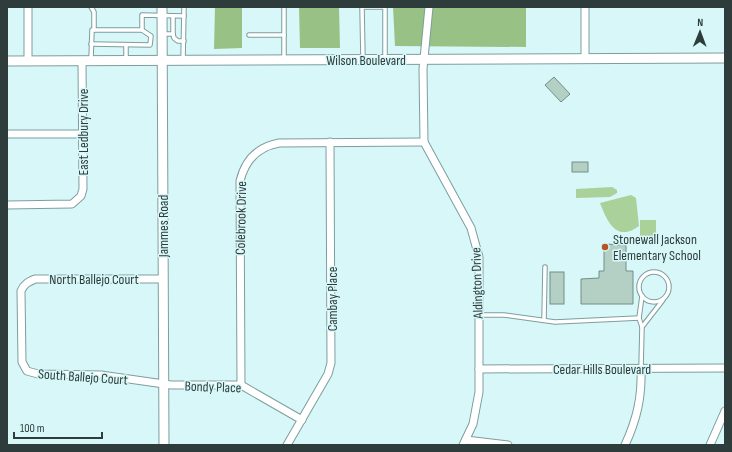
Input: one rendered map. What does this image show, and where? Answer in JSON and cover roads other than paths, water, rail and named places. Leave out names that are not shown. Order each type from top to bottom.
[{"type":"main road","name":"Jammes Road","points":[[162,11],[164,445]]},
{"type":"main road","name":"Wilson Boulevard","points":[[7,61],[725,58]]},
{"type":"street","points":[[28,7],[28,61]]},
{"type":"street","name":"Aldington Drive","points":[[429,7],[423,69],[424,142],[465,216],[474,239],[478,257],[479,369],[477,408],[464,443]]},
{"type":"street","points":[[585,7],[585,58]]},
{"type":"street","name":"East Ledbury Drive","points":[[7,206],[72,204],[81,196],[83,189],[82,134],[87,61]]},
{"type":"street","points":[[7,134],[82,134]]},
{"type":"street","name":"Cambay Place","points":[[287,445],[328,374],[331,363],[330,142]]},
{"type":"street","name":"Colebrook Drive","points":[[241,386],[240,181],[243,171],[252,156],[260,149],[279,143],[424,142]]},
{"type":"street","name":"North Ballejo Court","points":[[27,371],[22,362],[22,291],[26,283],[34,279],[163,279]]},
{"type":"street","points":[[626,445],[639,410],[642,386],[641,368]]},
{"type":"street","name":"Cedar Hills Boulevard","points":[[479,369],[725,368]]},
{"type":"street","name":"South Ballejo Court","points":[[27,371],[38,374],[101,375],[163,385]]},
{"type":"street","name":"Bondy Place","points":[[163,385],[241,386],[302,420]]},
{"type":"street","points":[[710,445],[725,411]]},
{"type":"street","points":[[464,443],[508,445]]},
{"type":"lane","points":[[87,61],[91,44],[92,30],[94,30],[94,12],[92,7]]},
{"type":"lane","points":[[184,7],[184,61]]},
{"type":"lane","points":[[284,7],[284,60]]},
{"type":"lane","points":[[363,60],[362,7],[385,7],[385,59]]},
{"type":"lane","points":[[142,30],[142,16],[162,11],[173,16],[184,16]]},
{"type":"lane","points":[[173,16],[174,38],[178,41],[184,41]]},
{"type":"lane","points":[[91,44],[150,45],[151,36],[142,30],[94,30]]},
{"type":"lane","points":[[151,38],[173,34]]},
{"type":"lane","points":[[249,35],[284,35]]},
{"type":"lane","points":[[126,45],[126,61]]},
{"type":"lane","points":[[544,320],[545,267]]},
{"type":"lane","points":[[641,368],[642,327],[639,318],[642,296],[639,287],[642,278],[654,272],[663,276],[669,284],[669,289],[665,298],[642,327]]},
{"type":"lane","points":[[642,296],[650,302],[656,302],[665,298]]},
{"type":"lane","points":[[478,316],[504,315],[530,320],[555,322],[639,318]]},
{"type":"place","name":"Stonewall Jackson Elementary School","points":[[605,247]]}]
